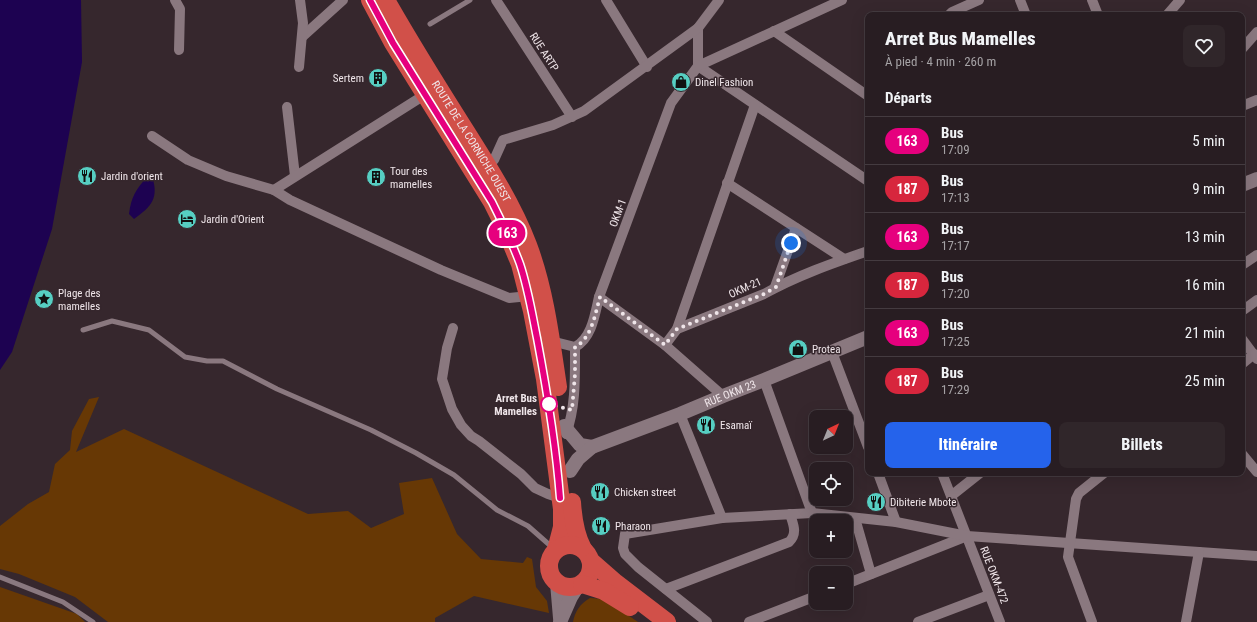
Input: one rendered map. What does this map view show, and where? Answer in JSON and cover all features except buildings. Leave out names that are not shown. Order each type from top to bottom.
[{"type":"highway","name":"ROUTE DE LA CORNICHE OUEST","points":[[370,0],[393,43],[492,202],[520,264],[523,291],[532,311],[545,379],[558,469],[562,510],[562,528],[556,550]]},
{"type":"highway","name":"ROUTE DE LA CORNICHE OUEST","points":[[386,0],[404,33],[486,163],[517,220],[536,269],[552,340],[565,430],[576,532],[588,556],[616,583],[667,622]]},
{"type":"highway","points":[[580,585],[590,575],[588,556],[577,546],[562,546],[551,556],[549,563],[549,570],[557,583],[567,588],[580,585],[596,588],[611,595],[650,622]]},
{"type":"street","points":[[175,0],[180,8],[179,50]]},
{"type":"street","points":[[299,67],[303,24],[300,0]]},
{"type":"street","points":[[302,37],[343,0]]},
{"type":"street","name":"RUE ARTP","points":[[496,0],[572,118]]},
{"type":"street","points":[[606,0],[647,66]]},
{"type":"street","points":[[486,163],[494,160],[503,140],[553,125],[572,118],[584,111],[698,28],[719,0]]},
{"type":"street","points":[[698,66],[774,31],[820,5],[842,0]]},
{"type":"street","points":[[952,12],[978,0]]},
{"type":"street","points":[[1020,0],[1025,12]]},
{"type":"street","points":[[1092,0],[1097,12]]},
{"type":"street","points":[[1167,0],[1169,12]]},
{"type":"street","points":[[1170,12],[1180,0]]},
{"type":"street","points":[[698,28],[698,66]]},
{"type":"street","points":[[774,31],[865,94]]},
{"type":"street","points":[[1245,46],[1257,32]]},
{"type":"street","points":[[698,66],[865,180]]},
{"type":"street","name":"OKM-1","points":[[575,347],[585,339],[591,328],[600,297],[671,103],[698,66]]},
{"type":"street","points":[[274,190],[426,94]]},
{"type":"street","points":[[1245,105],[1257,100]]},
{"type":"street","points":[[665,345],[677,329],[754,105]]},
{"type":"street","points":[[287,106],[295,176]]},
{"type":"street","points":[[152,136],[188,160],[226,176],[274,190],[290,200],[441,270],[509,298],[523,291]]},
{"type":"street","points":[[1245,184],[1257,179]]},
{"type":"street","points":[[727,184],[844,259]]},
{"type":"street","points":[[776,287],[796,228]]},
{"type":"street","name":"OKM-21","points":[[677,329],[764,294],[776,287],[844,259],[865,252]]},
{"type":"street","points":[[1245,263],[1257,255]]},
{"type":"street","points":[[600,297],[665,345],[723,396]]},
{"type":"street","points":[[1245,309],[1257,300]]},
{"type":"street","points":[[453,328],[447,348],[442,379],[452,409],[461,425],[471,436],[479,440],[521,474],[535,488],[560,498]]},
{"type":"street","name":"RUE OKM 23","points":[[592,447],[680,414],[865,339]]},
{"type":"street","points":[[552,340],[575,347],[574,400],[570,421],[565,430],[580,445],[592,447]]},
{"type":"street","points":[[1245,343],[1255,357],[1245,362]]},
{"type":"street","points":[[832,352],[865,438]]},
{"type":"street","points":[[764,380],[812,513]]},
{"type":"street","points":[[680,414],[722,518]]},
{"type":"street","points":[[570,471],[578,459],[592,447]]},
{"type":"street","points":[[1245,458],[1257,472]]},
{"type":"street","points":[[879,476],[896,522]]},
{"type":"street","name":"RUE OKM-472","points":[[943,476],[1000,622]]},
{"type":"street","points":[[951,496],[976,476]]},
{"type":"street","points":[[1092,622],[1068,558],[1074,506],[1079,493],[1100,476]]},
{"type":"street","points":[[707,622],[638,567],[625,554],[623,548],[625,534],[722,518],[812,513],[896,522],[967,536],[1257,556]]},
{"type":"street","points":[[666,589],[789,542],[793,538],[795,528],[790,514]]},
{"type":"street","points":[[855,518],[871,574]]},
{"type":"street","points":[[853,581],[967,536]]},
{"type":"street","points":[[1186,622],[1199,552]]},
{"type":"street","points":[[557,583],[560,622]]},
{"type":"street","points":[[560,622],[571,597],[580,585]]},
{"type":"street","points":[[918,622],[989,595]]},
{"type":"street","points":[[749,622],[809,599]]},
{"type":"lane","points":[[430,24],[470,0]]},
{"type":"lane","points":[[83,330],[112,321],[149,330],[185,357],[207,361],[222,361],[277,389],[371,430],[454,474],[497,510],[528,526],[556,550]]},
{"type":"lane","points":[[0,577],[63,602],[93,622]]},
{"type":"shaded area","points":[[0,0],[81,0],[82,62],[52,229],[12,352],[0,370]]},
{"type":"shaded area","points":[[148,176],[152,176],[155,190],[154,196],[145,210],[134,219],[129,214],[131,203],[137,189]]},
{"type":"shaded area","points":[[99,397],[76,452],[124,429],[308,514],[348,511],[371,528],[404,514],[399,483],[432,478],[457,534],[481,559],[523,563],[527,557],[532,559],[536,587],[547,601],[549,613],[474,596],[435,618],[435,622],[108,622],[75,597],[19,574],[0,569],[0,526],[28,504],[49,492],[55,464],[70,450],[72,431],[89,399]]},
{"type":"shaded area","points":[[0,587],[77,614],[85,622],[0,622]]},
{"type":"shaded area","points":[[590,598],[604,599],[638,622],[573,622],[578,608]]},
{"type":"bus line","name":"163","points":[[370,0],[376,14],[393,43],[492,202],[520,264],[527,288],[545,379],[558,469],[560,498]]},
{"type":"place","name":"Sertem","points":[[378,78]]},
{"type":"place","name":"Dinel Fashion","points":[[681,82]]},
{"type":"place","name":"Jardin d'orient","points":[[87,176]]},
{"type":"place","name":"Tour des mamelles","points":[[376,177]]},
{"type":"place","name":"Jardin d'Orient","points":[[187,219]]},
{"type":"place","name":"Plage des mamelles","points":[[44,299]]},
{"type":"place","name":"Protea","points":[[798,349]]},
{"type":"place","name":"Arret Bus Mamelles","points":[[549,404]]},
{"type":"place","name":"Esamaï","points":[[706,425]]},
{"type":"place","name":"Chicken street","points":[[600,492]]},
{"type":"place","name":"Dibiterie Mbote","points":[[876,502]]},
{"type":"place","name":"Pharaon","points":[[601,526]]},
{"type":"route","points":[[549,404],[572,410],[574,400],[575,347],[585,339],[591,328],[600,297],[665,345],[677,329],[764,294],[776,287],[791,243]]}]
